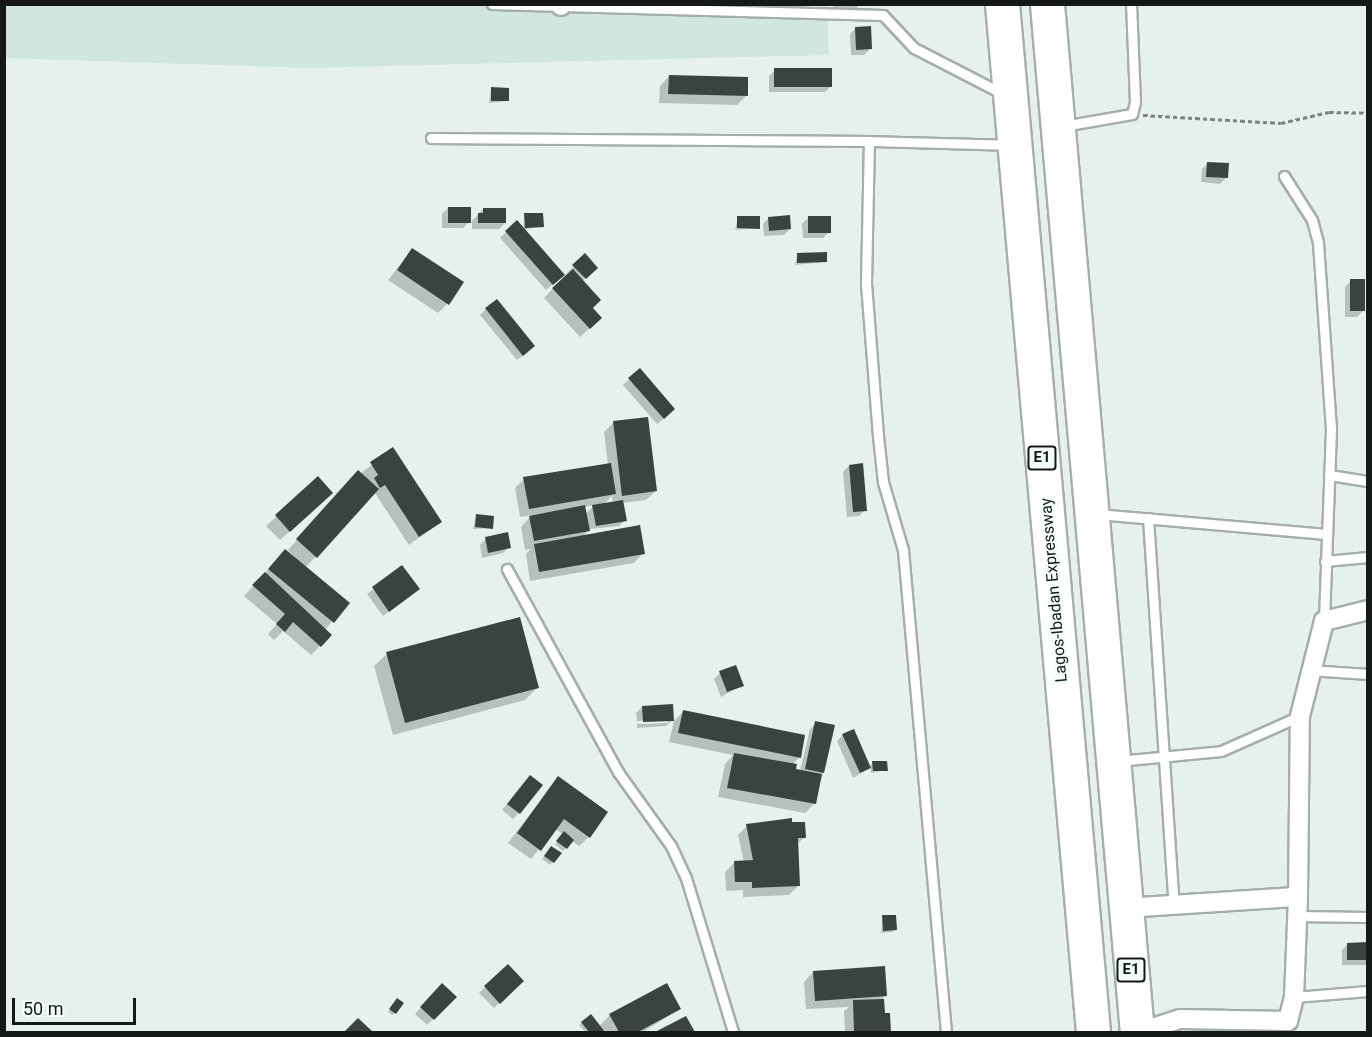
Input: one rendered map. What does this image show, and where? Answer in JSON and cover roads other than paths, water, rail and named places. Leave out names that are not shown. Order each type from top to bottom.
[{"type":"highway","name":"Lagos-Ibadan Expressway","points":[[1002,4],[1093,1032]]},
{"type":"highway","name":"E1","points":[[1047,4],[1126,908],[1139,1032]]},
{"type":"street","points":[[1139,1032],[1180,1019],[1288,1022],[1294,997],[1298,897],[1300,716],[1309,670],[1324,621],[1368,610]]},
{"type":"street","points":[[1126,908],[1298,897]]},
{"type":"lane","points":[[492,4],[884,10],[914,48],[1010,98]]},
{"type":"lane","points":[[1058,127],[1132,114],[1136,102],[1131,4]]},
{"type":"lane","points":[[430,138],[869,141],[1014,145]]},
{"type":"lane","points":[[869,141],[866,283],[878,436],[883,482],[903,550],[946,1032]]},
{"type":"lane","points":[[1284,176],[1312,220],[1318,243],[1330,429],[1324,621]]},
{"type":"lane","points":[[1329,475],[1368,481]]},
{"type":"lane","points":[[1092,514],[1326,534]]},
{"type":"lane","points":[[1148,518],[1174,905]]},
{"type":"lane","points":[[1325,561],[1368,557]]},
{"type":"lane","points":[[507,569],[618,772],[671,846],[686,878],[733,1032]]},
{"type":"lane","points":[[1309,670],[1368,675]]},
{"type":"lane","points":[[1113,762],[1221,751],[1300,716]]},
{"type":"lane","points":[[1297,916],[1368,917]]},
{"type":"lane","points":[[1294,997],[1368,991]]}]
